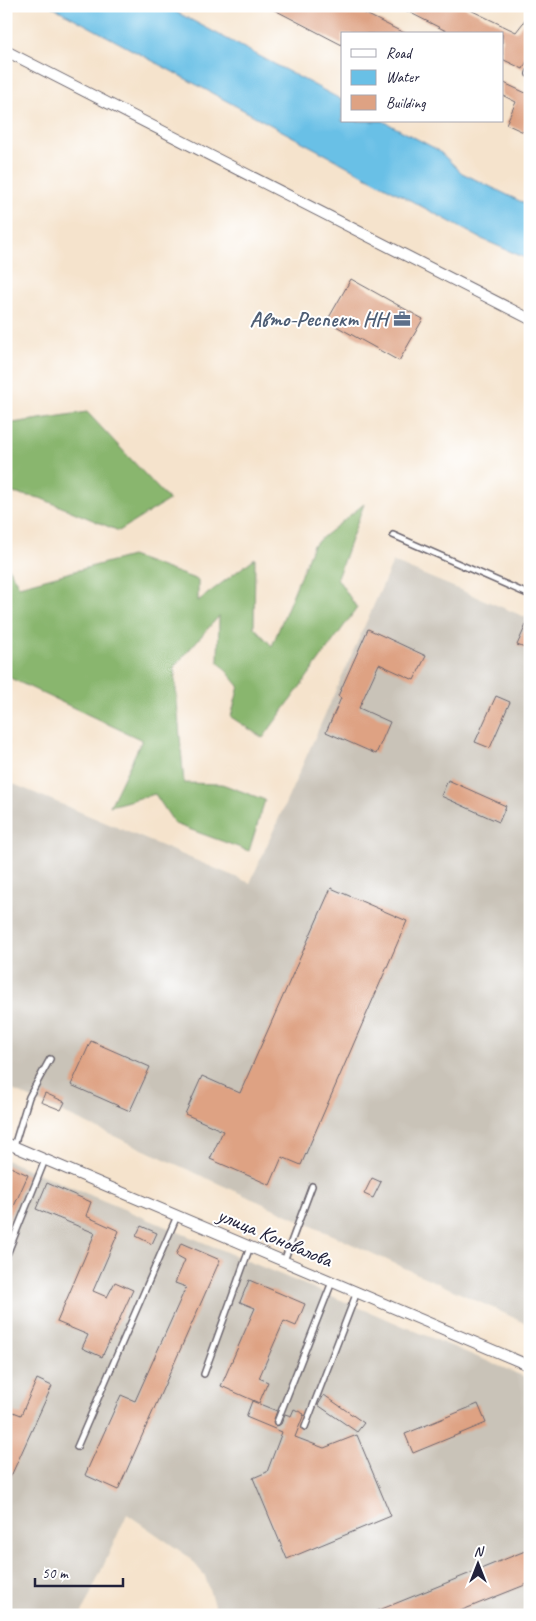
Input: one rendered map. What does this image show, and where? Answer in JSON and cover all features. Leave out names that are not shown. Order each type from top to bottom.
[{"type":"street","points":[[6,51],[530,319]]},
{"type":"street","name":"улица Коновалова","points":[[10,1144],[530,1366]]},
{"type":"lane","points":[[393,535],[530,595]]},
{"type":"lane","points":[[10,1144],[29,1097],[50,1059]]},
{"type":"lane","points":[[6,1257],[45,1159]]},
{"type":"lane","points":[[284,1261],[312,1186]]},
{"type":"lane","points":[[77,1447],[178,1215]]},
{"type":"lane","points":[[204,1374],[250,1246]]},
{"type":"lane","points":[[277,1422],[332,1281]]},
{"type":"lane","points":[[305,1427],[357,1292]]},
{"type":"shaded area","points":[[393,562],[530,619],[530,1325],[6,1087],[6,781],[250,883]]},
{"type":"shaded area","points":[[6,1160],[530,1379],[530,1615],[217,1615],[205,1576],[189,1557],[127,1514],[81,1615],[6,1615]]},
{"type":"green space","points":[[87,412],[169,500],[119,531],[40,498],[6,492],[6,424]]},
{"type":"green space","points":[[364,504],[337,578],[357,608],[263,738],[231,717],[239,686],[218,661],[219,616],[174,667],[184,783],[222,784],[265,800],[249,851],[175,824],[155,794],[110,806],[142,740],[6,676],[6,564],[19,586],[131,556],[198,580],[198,601],[255,558],[254,627],[272,646],[313,545]]},
{"type":"water","points":[[51,6],[165,6],[341,99],[341,122],[385,122],[438,150],[462,173],[530,206],[530,260],[482,239]]},
{"type":"building","points":[[267,6],[350,6],[402,32],[341,32],[341,44]]},
{"type":"building","points":[[397,6],[462,6],[516,32],[530,14],[530,55],[523,69],[504,60],[504,32],[448,32]]},
{"type":"building","points":[[504,83],[530,95],[530,135],[506,124],[516,102],[504,96]]},
{"type":"building","points":[[351,279],[423,319],[399,361],[327,321]]},
{"type":"building","points":[[530,616],[530,650],[517,645]]},
{"type":"building","points":[[368,629],[426,656],[414,680],[379,664],[359,708],[390,722],[376,754],[326,732],[341,698],[338,696]]},
{"type":"building","points":[[496,696],[510,702],[490,748],[475,742]]},
{"type":"building","points":[[448,780],[506,806],[499,822],[441,796]]},
{"type":"building","points":[[331,888],[407,921],[301,1165],[282,1157],[270,1185],[210,1159],[223,1131],[185,1114],[202,1076],[240,1093]]},
{"type":"building","points":[[91,1041],[150,1067],[130,1111],[71,1085]]},
{"type":"building","points":[[45,1093],[65,1102],[61,1110],[41,1102]]},
{"type":"building","points":[[6,1165],[28,1175],[6,1224]]},
{"type":"building","points":[[372,1178],[381,1182],[373,1198],[364,1194]]},
{"type":"building","points":[[47,1183],[91,1202],[86,1216],[119,1231],[93,1291],[107,1297],[115,1282],[133,1290],[102,1357],[82,1348],[88,1335],[57,1322],[95,1233],[36,1209]]},
{"type":"building","points":[[141,1226],[157,1233],[152,1244],[136,1236]]},
{"type":"building","points":[[181,1243],[220,1260],[118,1490],[85,1475],[121,1395],[135,1401],[186,1287],[175,1283],[185,1260],[176,1255]]},
{"type":"building","points":[[249,1280],[305,1304],[296,1326],[284,1321],[259,1378],[268,1382],[259,1403],[221,1386],[255,1308],[240,1302]]},
{"type":"building","points":[[37,1379],[52,1386],[6,1487],[6,1409],[21,1415]]},
{"type":"building","points":[[324,1395],[364,1423],[357,1432],[318,1405]]},
{"type":"building","points":[[252,1401],[277,1411],[273,1422],[276,1426],[281,1424],[285,1414],[291,1416],[294,1409],[304,1414],[295,1437],[324,1448],[357,1435],[391,1516],[287,1559],[253,1478],[267,1472],[282,1432],[246,1417]]},
{"type":"building","points":[[478,1404],[486,1423],[413,1453],[405,1434]]},
{"type":"building","points":[[530,1549],[530,1583],[450,1615],[367,1615]]},
{"type":"place","name":"Авто-Респект НН","points":[[402,319]]}]
